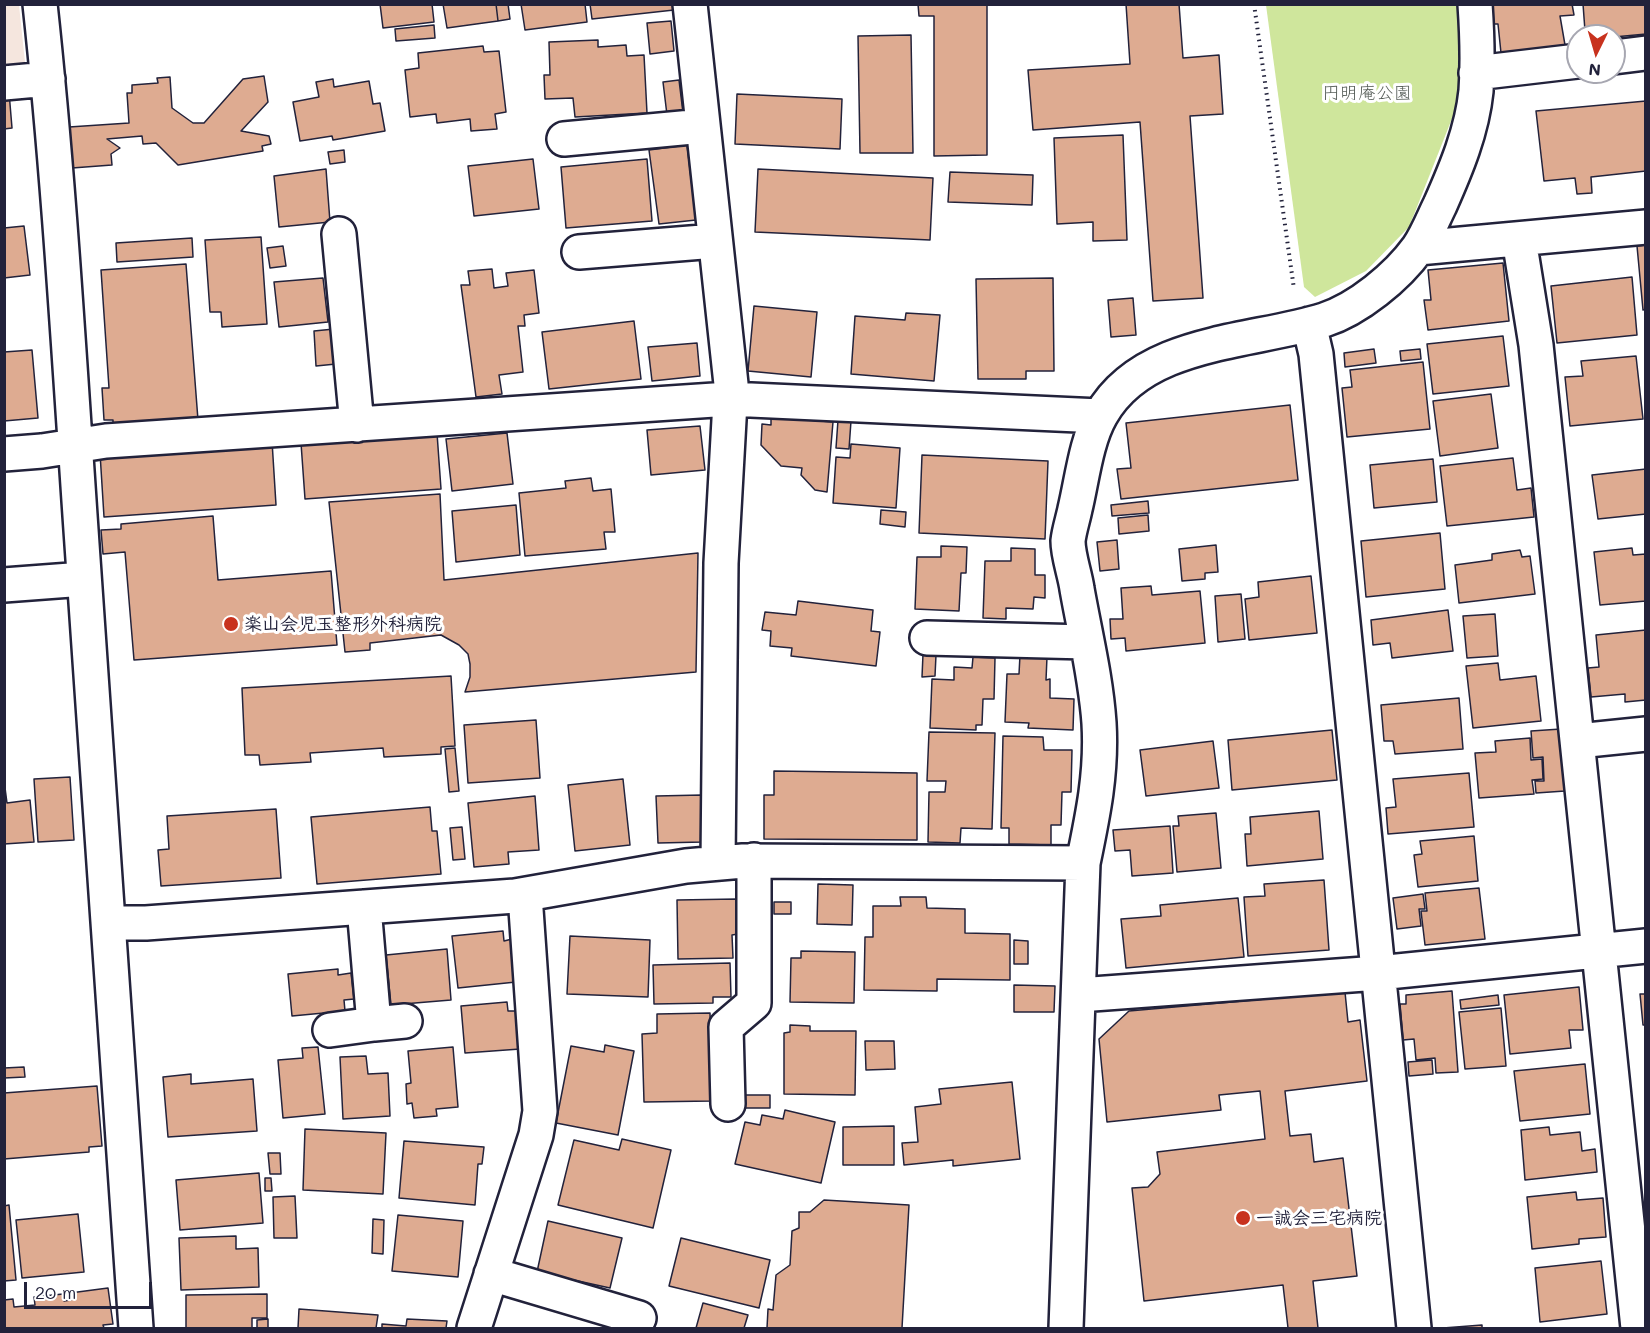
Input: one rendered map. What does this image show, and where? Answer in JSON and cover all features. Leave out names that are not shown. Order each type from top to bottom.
[{"type":"street","points":[[40,4],[48,80],[110,923],[136,1329]]},
{"type":"street","points":[[690,4],[731,384],[721,563],[718,863]]},
{"type":"street","points":[[1066,1329],[1083,863],[1095,806],[1101,762],[1096,692],[1068,541],[1087,454],[1100,416],[1112,398],[1134,378],[1157,363],[1186,352],[1302,319],[1349,309],[1394,276],[1418,248],[1433,220],[1456,169],[1468,132],[1476,92],[1478,63],[1475,4]]},
{"type":"street","points":[[1626,56],[1646,53]]},
{"type":"street","points":[[1476,74],[1566,63]]},
{"type":"street","points":[[4,83],[48,80]]},
{"type":"street","points":[[564,140],[704,126]]},
{"type":"street","points":[[1418,248],[1646,227]]},
{"type":"street","points":[[339,234],[357,425]]},
{"type":"street","points":[[1519,238],[1536,345],[1638,1329]]},
{"type":"street","points":[[579,252],[715,241]]},
{"type":"street","points":[[1302,319],[1316,354],[1414,1329]]},
{"type":"street","points":[[4,454],[42,451],[106,441],[729,399],[1100,416]]},
{"type":"street","points":[[4,585],[84,579]]},
{"type":"street","points":[[927,638],[1087,642]]},
{"type":"street","points":[[1578,741],[1646,734]]},
{"type":"street","points":[[728,1104],[726,1027],[754,1003],[754,860]]},
{"type":"street","points":[[110,923],[146,923],[525,895],[686,866],[754,860],[1083,863]]},
{"type":"street","points":[[474,1329],[536,1136],[540,1111],[525,895]]},
{"type":"street","points":[[330,1030],[389,1023],[364,907]]},
{"type":"street","points":[[1079,995],[1378,974],[1646,946]]},
{"type":"street","points":[[492,1274],[639,1318]]},
{"type":"path","points":[[1254,4],[1302,319]]},
{"type":"shaded area","points":[[5,5],[19,5],[25,62],[5,70]]},
{"type":"green space","name":"円明庵公園","points":[[1266,5],[1458,5],[1463,49],[1455,111],[1409,227],[1366,271],[1315,297],[1304,287]]},
{"type":"building","points":[[380,4],[432,4],[434,22],[383,28]]},
{"type":"building","points":[[443,4],[496,4],[498,21],[447,28]]},
{"type":"building","points":[[496,4],[508,4],[510,19],[498,21]]},
{"type":"building","points":[[521,4],[585,4],[587,22],[525,30]]},
{"type":"building","points":[[590,4],[674,4],[674,10],[592,19]]},
{"type":"building","points":[[918,4],[987,4],[987,155],[934,156],[934,16],[919,16]]},
{"type":"building","points":[[1126,4],[1179,4],[1183,58],[1219,55],[1223,114],[1190,116],[1203,298],[1153,301],[1140,122],[1033,130],[1028,70],[1130,64]]},
{"type":"building","points":[[1491,4],[1572,4],[1574,15],[1560,16],[1565,45],[1501,53],[1498,24],[1494,24]]},
{"type":"building","points":[[1583,4],[1646,4],[1646,34],[1626,36],[1626,24],[1584,24]]},
{"type":"building","points":[[671,21],[674,51],[650,54],[647,23]]},
{"type":"building","points":[[434,25],[435,38],[396,41],[395,29]]},
{"type":"building","points":[[911,35],[913,153],[860,153],[858,36]]},
{"type":"building","points":[[598,40],[598,47],[626,45],[627,56],[644,55],[647,113],[575,117],[573,98],[545,99],[544,75],[550,75],[549,42]]},
{"type":"building","points":[[483,46],[484,52],[499,51],[506,112],[495,114],[497,129],[471,131],[470,119],[437,123],[436,114],[410,117],[405,70],[419,68],[418,53]]},
{"type":"building","points":[[264,76],[268,102],[241,131],[269,136],[271,144],[262,146],[263,151],[178,165],[156,143],[143,144],[142,136],[107,139],[120,148],[111,154],[112,165],[72,168],[69,127],[129,123],[127,93],[132,93],[132,85],[158,83],[157,78],[170,77],[172,108],[193,123],[204,123],[243,79]]},
{"type":"building","points":[[333,79],[334,87],[369,81],[373,104],[380,103],[385,131],[333,140],[332,136],[300,141],[293,102],[319,97],[316,82]]},
{"type":"building","points":[[679,80],[683,113],[667,115],[663,82]]},
{"type":"building","points":[[9,92],[12,128],[4,129],[4,93]]},
{"type":"building","points":[[737,94],[842,99],[840,149],[735,144]]},
{"type":"building","points":[[1646,101],[1646,171],[1591,177],[1592,193],[1577,194],[1575,178],[1544,181],[1536,111]]},
{"type":"building","points":[[1123,135],[1127,240],[1093,241],[1093,222],[1057,224],[1054,138]]},
{"type":"building","points":[[687,145],[696,220],[659,224],[649,150]]},
{"type":"building","points":[[344,150],[345,162],[330,164],[328,152]]},
{"type":"building","points":[[533,159],[539,209],[474,216],[468,166]]},
{"type":"building","points":[[647,159],[652,221],[566,228],[561,167]]},
{"type":"building","points":[[326,169],[330,222],[279,227],[274,176]]},
{"type":"building","points":[[758,169],[933,178],[930,240],[755,232]]},
{"type":"building","points":[[950,172],[1033,175],[1032,205],[948,202]]},
{"type":"building","points":[[24,226],[30,275],[4,278],[4,228]]},
{"type":"building","points":[[261,237],[267,324],[222,327],[221,312],[210,312],[205,240]]},
{"type":"building","points":[[192,238],[193,257],[117,262],[116,243]]},
{"type":"building","points":[[1646,245],[1646,309],[1643,310],[1637,246]]},
{"type":"building","points":[[283,246],[286,266],[270,268],[267,248]]},
{"type":"building","points":[[1503,263],[1509,321],[1428,330],[1424,300],[1431,300],[1428,270]]},
{"type":"building","points":[[186,264],[198,420],[113,426],[113,420],[104,420],[102,388],[109,388],[101,270]]},
{"type":"building","points":[[492,269],[494,288],[508,286],[506,273],[534,270],[539,313],[524,315],[525,326],[518,326],[523,372],[499,375],[502,394],[476,397],[461,285],[470,285],[468,271]]},
{"type":"building","points":[[1632,277],[1637,335],[1557,343],[1551,286]]},
{"type":"building","points":[[323,278],[328,322],[279,327],[274,282]]},
{"type":"building","points":[[1053,278],[1054,371],[1026,371],[1026,379],[978,379],[976,279]]},
{"type":"building","points":[[1133,298],[1136,335],[1111,337],[1108,300]]},
{"type":"building","points":[[754,306],[817,312],[811,377],[748,371]]},
{"type":"building","points":[[906,313],[940,315],[934,381],[851,374],[855,316],[905,320]]},
{"type":"building","points":[[634,321],[641,379],[549,389],[542,332]]},
{"type":"building","points":[[334,329],[336,364],[316,366],[314,331]]},
{"type":"building","points":[[1503,336],[1509,386],[1433,394],[1427,344]]},
{"type":"building","points":[[697,343],[700,376],[652,381],[648,347]]},
{"type":"building","points":[[1374,349],[1376,363],[1345,367],[1344,353]]},
{"type":"building","points":[[1420,349],[1421,359],[1401,361],[1400,351]]},
{"type":"building","points":[[32,350],[38,418],[4,421],[4,352]]},
{"type":"building","points":[[1636,356],[1643,419],[1570,426],[1565,377],[1583,376],[1581,361]]},
{"type":"building","points":[[1423,362],[1430,429],[1347,437],[1342,388],[1352,387],[1350,370]]},
{"type":"building","points":[[1491,394],[1498,448],[1440,456],[1433,401]]},
{"type":"building","points":[[1290,405],[1298,480],[1121,499],[1117,469],[1131,468],[1126,423]]},
{"type":"building","points":[[771,417],[833,422],[827,492],[815,490],[801,475],[802,468],[781,466],[761,445],[762,424],[771,425]]},
{"type":"building","points":[[838,420],[851,421],[849,449],[836,448]]},
{"type":"building","points":[[700,426],[705,470],[651,475],[647,430]]},
{"type":"building","points":[[437,433],[441,489],[305,499],[301,443]]},
{"type":"building","points":[[507,433],[513,484],[452,491],[446,439]]},
{"type":"building","points":[[272,441],[276,505],[104,517],[100,453]]},
{"type":"building","points":[[851,444],[900,448],[896,508],[833,503],[836,457],[850,458]]},
{"type":"building","points":[[922,455],[1048,461],[1045,539],[919,533]]},
{"type":"building","points":[[1513,458],[1517,490],[1531,488],[1534,517],[1447,526],[1440,466]]},
{"type":"building","points":[[1433,459],[1437,502],[1374,508],[1370,465]]},
{"type":"building","points":[[1646,469],[1646,514],[1598,519],[1592,475]]},
{"type":"building","points":[[591,478],[593,491],[611,489],[615,532],[604,532],[606,549],[525,556],[519,493],[566,488],[565,481]]},
{"type":"building","points":[[440,494],[444,580],[698,553],[696,672],[465,692],[470,677],[468,654],[459,645],[441,635],[370,643],[370,650],[345,652],[329,502]]},
{"type":"building","points":[[1148,501],[1149,513],[1112,516],[1111,505]]},
{"type":"building","points":[[516,505],[520,555],[456,562],[452,511]]},
{"type":"building","points":[[881,510],[906,512],[905,527],[880,524]]},
{"type":"building","points":[[1148,515],[1149,531],[1119,534],[1118,518]]},
{"type":"building","points":[[213,516],[218,580],[331,571],[337,645],[134,660],[125,552],[103,554],[101,530],[121,529],[121,524]]},
{"type":"building","points":[[1440,533],[1445,589],[1366,597],[1361,541]]},
{"type":"building","points":[[1117,540],[1119,569],[1100,571],[1097,542]]},
{"type":"building","points":[[1216,545],[1218,572],[1205,573],[1205,579],[1182,581],[1179,549]]},
{"type":"building","points":[[941,546],[967,547],[966,573],[961,573],[959,611],[915,609],[917,557],[941,557]]},
{"type":"building","points":[[1011,548],[1035,549],[1035,575],[1045,575],[1045,598],[1034,597],[1033,609],[1006,608],[1006,619],[983,618],[985,561],[1011,561]]},
{"type":"building","points":[[1632,548],[1633,555],[1646,554],[1646,601],[1600,605],[1594,552]]},
{"type":"building","points":[[1520,550],[1522,557],[1530,556],[1535,594],[1459,603],[1455,565],[1492,560],[1492,554]]},
{"type":"building","points":[[1311,576],[1317,633],[1249,640],[1245,599],[1259,597],[1258,582]]},
{"type":"building","points":[[1151,586],[1152,595],[1200,591],[1205,643],[1126,651],[1125,638],[1111,639],[1110,619],[1123,619],[1121,588]]},
{"type":"building","points":[[1241,594],[1245,639],[1218,642],[1215,596]]},
{"type":"building","points":[[798,601],[873,610],[871,631],[880,632],[876,666],[791,656],[792,648],[770,646],[771,631],[762,630],[765,612],[796,615]]},
{"type":"building","points":[[1448,610],[1453,651],[1392,658],[1390,643],[1373,645],[1371,620]]},
{"type":"building","points":[[1495,614],[1498,656],[1467,658],[1463,616]]},
{"type":"building","points":[[1646,630],[1646,700],[1625,702],[1625,694],[1591,697],[1588,668],[1599,667],[1596,635]]},
{"type":"building","points":[[923,654],[936,655],[935,676],[922,677]]},
{"type":"building","points":[[1020,655],[1047,657],[1046,680],[1050,679],[1050,698],[1074,699],[1073,730],[1028,728],[1029,723],[1005,722],[1007,674],[1019,674]]},
{"type":"building","points":[[973,657],[995,658],[994,699],[983,699],[982,725],[976,725],[976,730],[930,728],[932,679],[954,680],[954,667],[972,668]]},
{"type":"building","points":[[1498,663],[1500,680],[1536,676],[1541,721],[1473,728],[1466,666]]},
{"type":"building","points":[[451,676],[455,746],[441,747],[441,754],[384,757],[383,748],[310,753],[311,762],[260,765],[259,755],[245,755],[242,688]]},
{"type":"building","points":[[1459,698],[1463,749],[1395,754],[1393,741],[1384,741],[1381,705]]},
{"type":"building","points":[[536,720],[540,778],[468,783],[464,725]]},
{"type":"building","points":[[1561,729],[1565,791],[1536,793],[1535,781],[1544,781],[1543,757],[1533,758],[1531,731]]},
{"type":"building","points":[[1332,730],[1337,780],[1232,790],[1228,740]]},
{"type":"building","points":[[929,732],[995,733],[992,829],[961,828],[960,843],[928,842],[929,792],[945,792],[946,781],[927,781]]},
{"type":"building","points":[[1003,736],[1043,737],[1044,750],[1072,750],[1071,792],[1062,792],[1061,825],[1051,825],[1051,845],[1009,844],[1009,828],[1001,828]]},
{"type":"building","points":[[1530,738],[1531,760],[1542,759],[1543,779],[1532,780],[1534,794],[1479,798],[1475,753],[1496,752],[1495,741]]},
{"type":"building","points":[[1213,741],[1219,788],[1146,796],[1140,750]]},
{"type":"building","points":[[455,748],[459,791],[449,792],[445,749]]},
{"type":"building","points":[[774,771],[917,773],[917,840],[764,839],[764,795],[774,795]]},
{"type":"building","points":[[1469,773],[1474,827],[1388,834],[1386,808],[1396,807],[1393,779]]},
{"type":"building","points":[[70,777],[74,840],[38,842],[34,779]]},
{"type":"building","points":[[623,779],[630,845],[575,851],[568,785]]},
{"type":"building","points":[[4,780],[7,803],[30,800],[34,842],[4,844]]},
{"type":"building","points":[[702,795],[703,842],[658,843],[656,796]]},
{"type":"building","points":[[535,796],[539,850],[508,852],[509,864],[474,867],[468,803]]},
{"type":"building","points":[[430,807],[432,831],[437,831],[441,874],[317,884],[311,817]]},
{"type":"building","points":[[276,809],[281,878],[161,886],[158,850],[169,849],[167,816]]},
{"type":"building","points":[[1319,811],[1323,859],[1247,866],[1245,834],[1251,834],[1250,817]]},
{"type":"building","points":[[1216,813],[1221,868],[1177,872],[1173,826],[1179,826],[1178,816]]},
{"type":"building","points":[[1170,826],[1173,873],[1132,876],[1130,850],[1115,851],[1113,830]]},
{"type":"building","points":[[462,827],[465,859],[453,860],[450,828]]},
{"type":"building","points":[[1474,836],[1478,881],[1418,887],[1414,855],[1422,854],[1420,841]]},
{"type":"building","points":[[1324,880],[1329,950],[1248,956],[1244,897],[1265,896],[1264,884]]},
{"type":"building","points":[[818,884],[853,885],[852,925],[817,924]]},
{"type":"building","points":[[1479,888],[1485,939],[1425,945],[1421,911],[1427,911],[1425,893]]},
{"type":"building","points":[[1423,894],[1425,909],[1419,909],[1421,926],[1397,929],[1393,898]]},
{"type":"building","points":[[900,897],[926,897],[927,908],[965,909],[965,933],[1010,934],[1010,980],[937,979],[937,991],[864,990],[865,937],[873,937],[873,906],[901,906]]},
{"type":"building","points":[[1238,898],[1244,957],[1126,968],[1121,919],[1161,916],[1160,905]]},
{"type":"building","points":[[737,899],[738,934],[732,935],[733,958],[678,959],[677,900]]},
{"type":"building","points":[[774,902],[791,902],[791,914],[774,914]]},
{"type":"building","points":[[503,931],[504,941],[512,939],[516,982],[458,988],[452,936]]},
{"type":"building","points":[[570,936],[650,940],[648,997],[567,994]]},
{"type":"building","points":[[1014,940],[1028,941],[1028,964],[1014,964]]},
{"type":"building","points":[[447,949],[451,1000],[391,1005],[386,955]]},
{"type":"building","points":[[801,951],[855,952],[854,1003],[790,1002],[791,958],[801,958]]},
{"type":"building","points":[[730,963],[731,997],[713,997],[713,1003],[654,1004],[653,965]]},
{"type":"building","points":[[338,969],[338,975],[351,973],[354,999],[344,1000],[345,1011],[292,1016],[288,974]]},
{"type":"building","points":[[1014,985],[1055,986],[1054,1012],[1014,1012]]},
{"type":"building","points":[[1579,987],[1583,1030],[1569,1030],[1571,1048],[1510,1054],[1504,995]]},
{"type":"building","points":[[1452,991],[1458,1072],[1436,1073],[1435,1058],[1416,1060],[1414,1039],[1403,1040],[1400,1004],[1406,1004],[1406,995]]},
{"type":"building","points":[[1345,992],[1348,1022],[1360,1020],[1367,1081],[1285,1091],[1290,1136],[1311,1134],[1314,1162],[1343,1158],[1357,1276],[1313,1281],[1318,1328],[1288,1328],[1283,1285],[1144,1301],[1132,1188],[1148,1187],[1160,1174],[1157,1152],[1265,1139],[1260,1091],[1219,1095],[1221,1110],[1107,1122],[1099,1039],[1129,1011]]},
{"type":"building","points":[[1640,994],[1646,994],[1646,1025],[1643,1025]]},
{"type":"building","points":[[1498,995],[1499,1005],[1461,1009],[1460,1000]]},
{"type":"building","points":[[507,1002],[508,1011],[516,1011],[520,1049],[465,1053],[461,1006]]},
{"type":"building","points":[[1501,1008],[1506,1066],[1465,1069],[1459,1012]]},
{"type":"building","points":[[710,1013],[712,1101],[644,1102],[642,1034],[657,1033],[657,1014]]},
{"type":"building","points":[[790,1025],[810,1026],[810,1031],[856,1031],[855,1095],[784,1094],[784,1033],[790,1032]]},
{"type":"building","points":[[865,1041],[894,1041],[895,1069],[866,1070]]},
{"type":"building","points":[[605,1045],[634,1051],[618,1135],[556,1123],[571,1046],[604,1052]]},
{"type":"building","points":[[318,1047],[325,1114],[283,1118],[278,1060],[303,1058],[302,1048]]},
{"type":"building","points":[[453,1047],[458,1107],[436,1109],[437,1116],[414,1118],[412,1103],[407,1104],[406,1084],[411,1083],[408,1051]]},
{"type":"building","points":[[366,1056],[368,1074],[388,1073],[390,1116],[343,1119],[340,1057]]},
{"type":"building","points":[[1432,1060],[1433,1074],[1409,1076],[1408,1062]]},
{"type":"building","points":[[1585,1064],[1590,1114],[1520,1121],[1514,1071]]},
{"type":"building","points":[[24,1067],[25,1077],[4,1078],[4,1068]]},
{"type":"building","points":[[191,1074],[191,1084],[253,1079],[257,1131],[168,1137],[163,1077]]},
{"type":"building","points":[[1012,1082],[1020,1159],[953,1166],[953,1160],[904,1165],[902,1143],[918,1142],[915,1107],[941,1104],[939,1089]]},
{"type":"building","points":[[97,1086],[102,1146],[89,1147],[89,1152],[4,1159],[4,1093]]},
{"type":"building","points":[[741,1095],[770,1095],[770,1108],[741,1108]]},
{"type":"building","points":[[785,1110],[835,1122],[821,1183],[735,1164],[745,1122],[760,1125],[762,1115],[783,1119]]},
{"type":"building","points":[[894,1126],[894,1165],[843,1165],[843,1127]]},
{"type":"building","points":[[1549,1127],[1550,1135],[1580,1132],[1582,1151],[1595,1149],[1597,1172],[1525,1180],[1521,1130]]},
{"type":"building","points":[[305,1129],[386,1133],[383,1194],[303,1190]]},
{"type":"building","points":[[622,1139],[671,1150],[653,1228],[558,1205],[574,1140],[619,1150]]},
{"type":"building","points":[[404,1141],[484,1147],[482,1164],[478,1164],[475,1205],[399,1198]]},
{"type":"building","points":[[268,1153],[280,1153],[281,1174],[270,1174]]},
{"type":"building","points":[[259,1173],[263,1223],[180,1230],[176,1180]]},
{"type":"building","points":[[265,1178],[271,1178],[272,1191],[265,1191]]},
{"type":"building","points":[[1576,1192],[1577,1200],[1603,1198],[1606,1237],[1579,1239],[1579,1244],[1532,1249],[1527,1197]]},
{"type":"building","points":[[295,1196],[297,1238],[274,1238],[273,1197]]},
{"type":"building","points":[[824,1200],[909,1205],[902,1328],[767,1328],[768,1309],[773,1310],[776,1275],[790,1265],[792,1231],[799,1228],[799,1212],[810,1212]]},
{"type":"building","points":[[9,1205],[16,1280],[4,1281],[4,1206]]},
{"type":"building","points":[[78,1214],[84,1272],[22,1278],[16,1220]]},
{"type":"building","points":[[398,1215],[463,1221],[458,1277],[392,1271]]},
{"type":"building","points":[[373,1219],[384,1220],[383,1254],[372,1253]]},
{"type":"building","points":[[548,1221],[622,1238],[610,1288],[537,1272]]},
{"type":"building","points":[[236,1236],[236,1249],[258,1248],[259,1287],[181,1290],[179,1238]]},
{"type":"building","points":[[681,1238],[770,1260],[759,1308],[669,1286]]},
{"type":"building","points":[[1601,1261],[1607,1314],[1540,1322],[1535,1268]]},
{"type":"building","points":[[108,1288],[113,1324],[103,1325],[104,1328],[4,1328],[4,1300],[13,1299],[14,1307],[35,1305],[34,1297],[63,1294],[64,1301],[71,1300],[70,1293]]},
{"type":"building","points":[[267,1294],[267,1318],[252,1318],[252,1328],[186,1328],[186,1295]]},
{"type":"building","points":[[703,1303],[748,1315],[744,1328],[696,1328]]},
{"type":"building","points":[[299,1309],[378,1315],[376,1328],[298,1328]]},
{"type":"building","points":[[268,1319],[268,1328],[257,1328],[257,1320]]},
{"type":"building","points":[[407,1319],[447,1321],[446,1328],[382,1328],[382,1324],[406,1326]]},
{"type":"building","points":[[1482,1325],[1482,1328],[1443,1328]]},
{"type":"place","name":"楽山会児玉整形外科病院","points":[[231,624]]},
{"type":"place","name":"一誠会三宅病院","points":[[1243,1218]]}]
